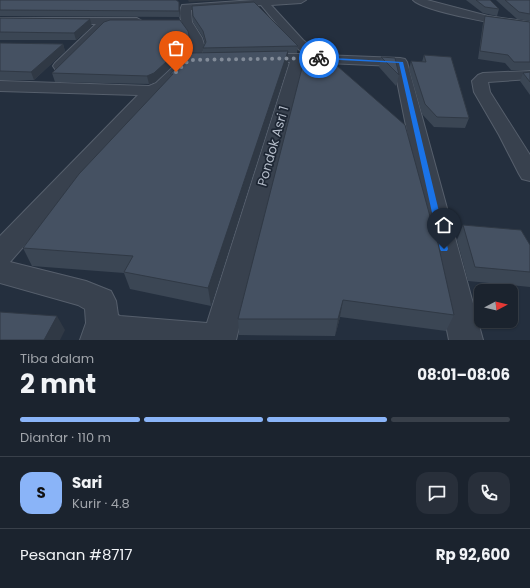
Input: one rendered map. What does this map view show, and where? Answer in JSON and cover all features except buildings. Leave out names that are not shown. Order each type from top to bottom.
[{"type":"street","points":[[0,254],[151,91],[162,86],[197,60],[199,48],[196,38],[182,12],[263,2],[301,0]]},
{"type":"street","points":[[418,0],[446,9],[522,27]]},
{"type":"street","points":[[263,2],[299,43],[308,58]]},
{"type":"street","points":[[498,9],[522,27]]},
{"type":"street","points":[[0,21],[148,22]]},
{"type":"street","points":[[39,87],[101,26],[110,22]]},
{"type":"street","points":[[66,46],[80,46]]},
{"type":"street","points":[[244,59],[308,58],[400,62],[466,340]]},
{"type":"street","name":"Pondok Asri 1","points":[[219,340],[308,58]]},
{"type":"street","points":[[530,75],[490,76],[482,78],[480,82],[482,92],[509,135],[530,174]]},
{"type":"street","points":[[0,86],[151,91]]},
{"type":"street","points":[[509,135],[530,137]]},
{"type":"street","points":[[0,271],[86,294],[100,302],[100,331],[219,340]]},
{"type":"way so far","points":[[176,72],[189,60],[319,58]]},
{"type":"route","points":[[319,58],[400,62],[444,249]]}]
